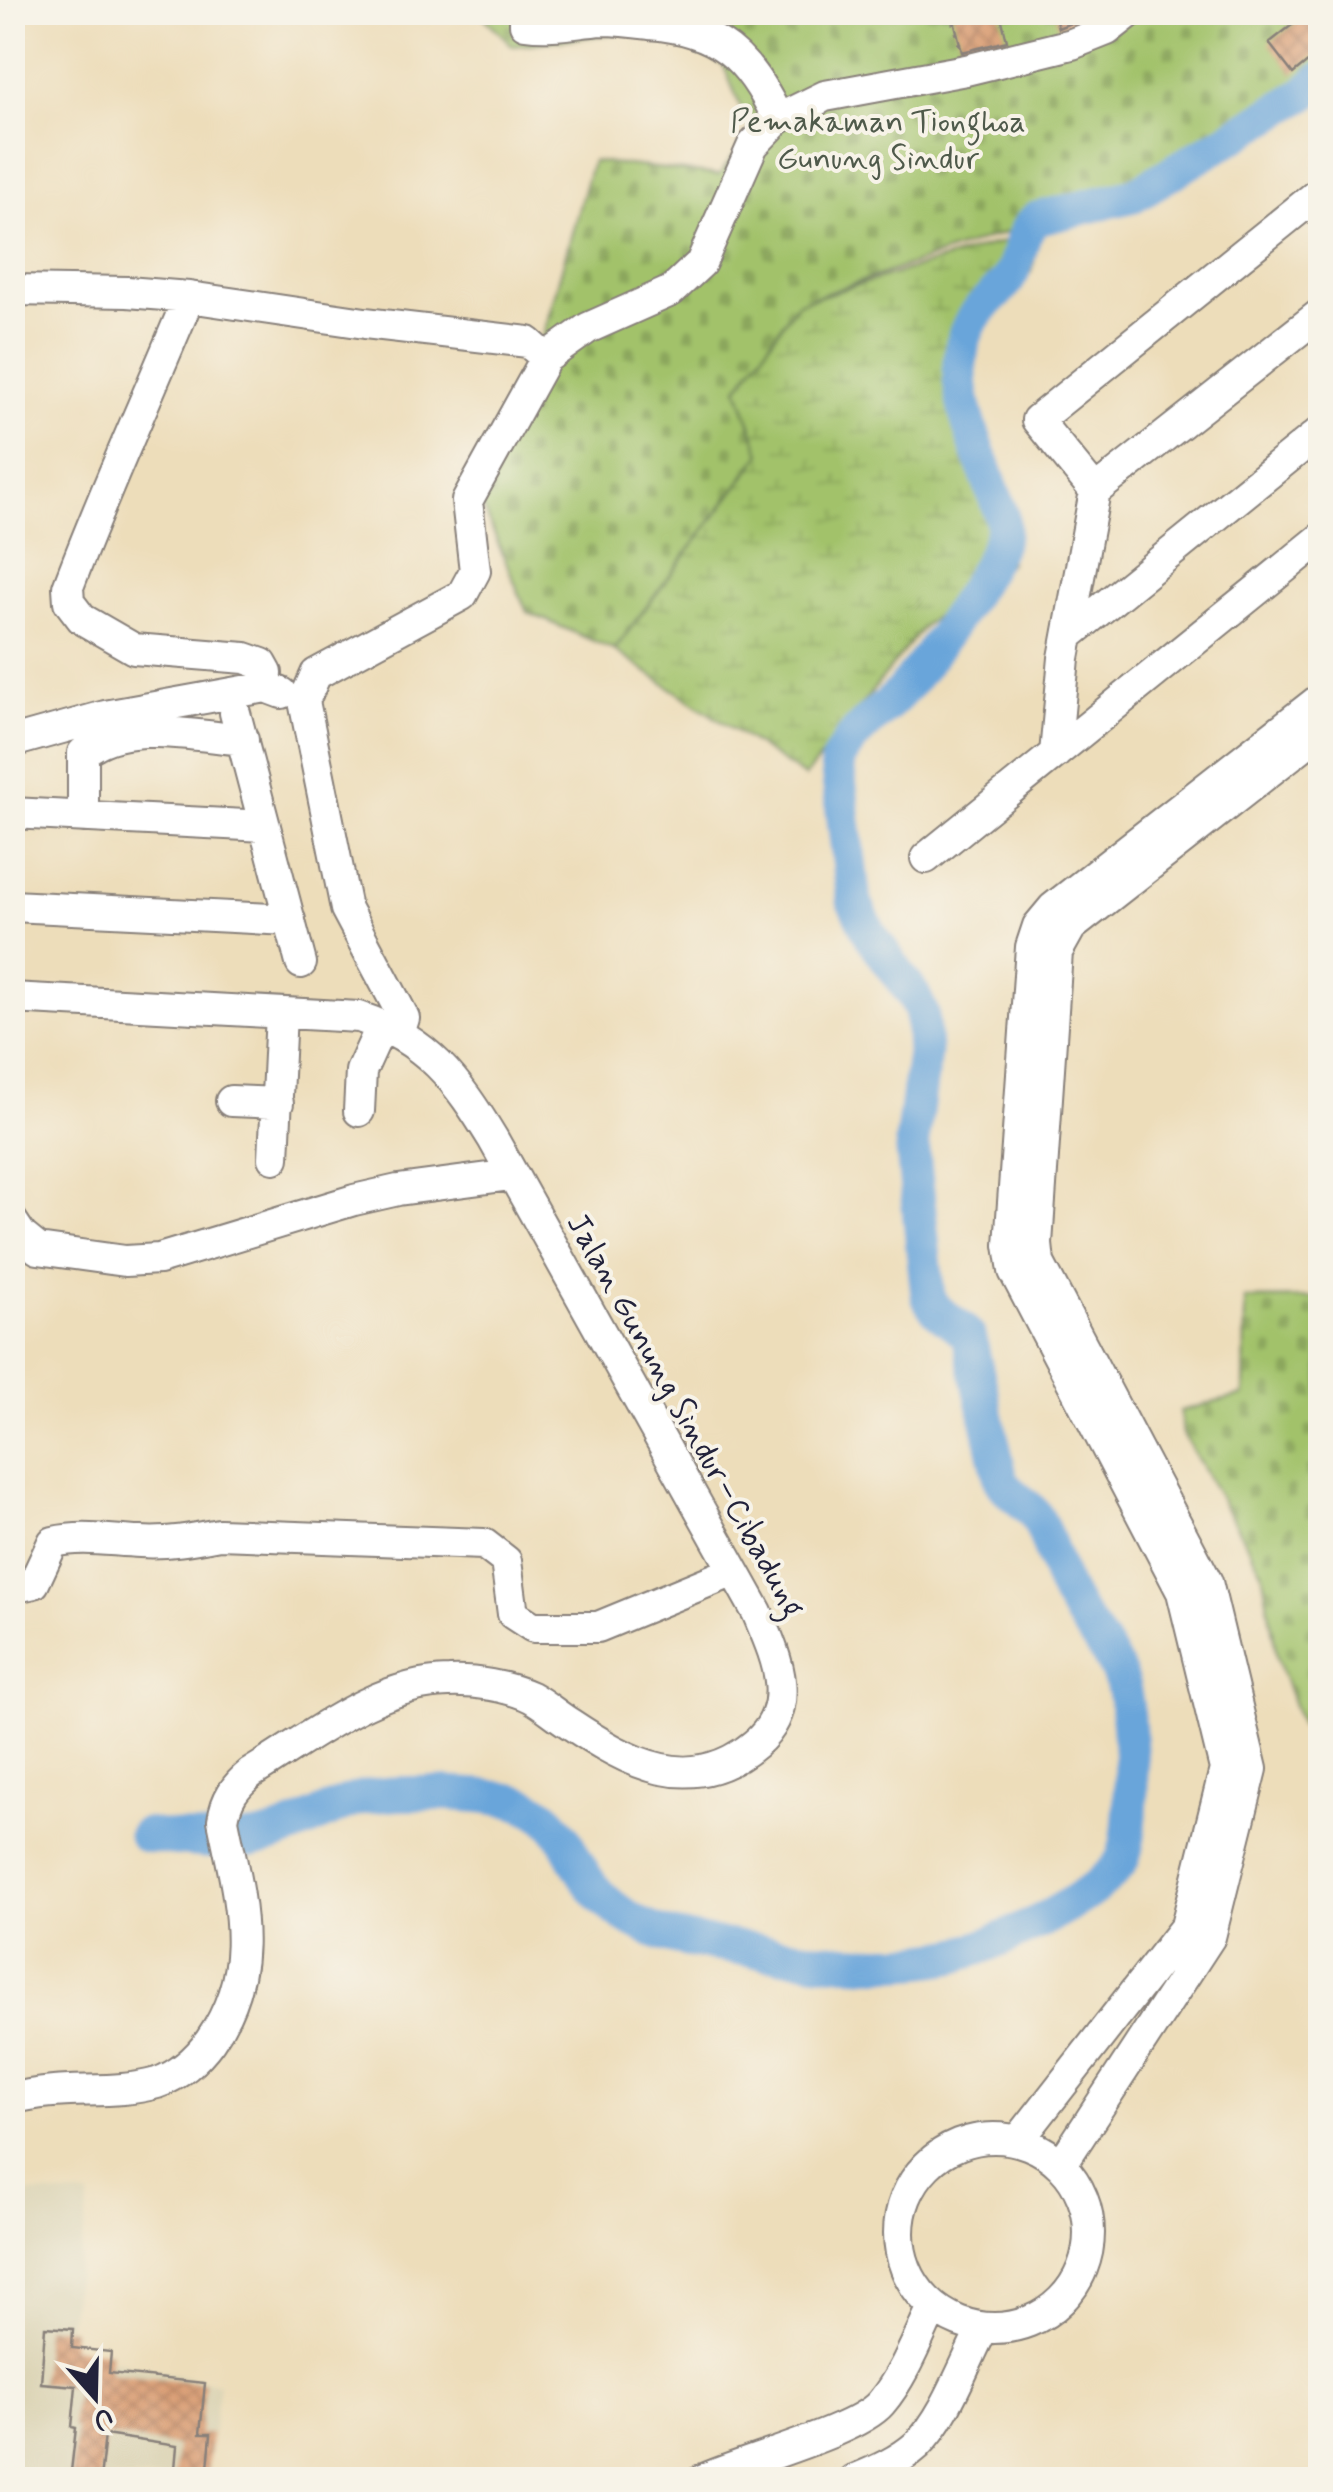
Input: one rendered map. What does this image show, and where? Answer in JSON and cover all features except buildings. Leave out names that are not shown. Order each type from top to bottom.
[{"type":"street","points":[[525,12],[525,24],[546,28],[604,20],[684,26],[724,45],[743,60],[778,119]]},
{"type":"street","points":[[359,1111],[361,1071],[391,1029],[404,1018],[346,910],[304,700],[316,674],[462,595],[474,571],[467,501],[546,358],[588,328],[672,290],[701,263],[753,145],[778,119],[824,96],[966,70],[1072,44],[1107,30],[1130,12]]},
{"type":"street","points":[[1095,491],[1037,420],[1320,192]]},
{"type":"street","points":[[12,290],[189,296],[365,324],[528,342],[546,358]]},
{"type":"street","points":[[189,296],[138,420],[111,474],[68,587],[70,602],[82,619],[134,649],[244,658],[262,664],[267,673],[266,687]]},
{"type":"street","points":[[1055,754],[1069,634],[1095,491],[1320,314]]},
{"type":"street","points":[[1069,634],[1320,432]]},
{"type":"street","points":[[926,858],[1320,539]]},
{"type":"street","points":[[12,742],[105,716],[266,687],[304,700]]},
{"type":"street","points":[[1018,2141],[1186,1926],[1225,1769],[1182,1592],[1014,1271],[1010,1245],[1031,948],[1038,926],[1053,908],[1320,699]]},
{"type":"street","points":[[82,816],[83,752],[97,741],[144,732],[239,727],[301,963]]},
{"type":"street","points":[[1061,2165],[1210,1938],[1252,1769],[1207,1582],[1040,1263],[1036,1244],[1057,952],[1071,927],[1320,732]]},
{"type":"street","points":[[12,813],[265,826]]},
{"type":"street","points":[[12,906],[290,920]]},
{"type":"street","name":"Jalan Gunung Sindur–Cibadung","points":[[12,998],[360,1017],[391,1029],[439,1062],[494,1139],[757,1612],[778,1660],[782,1698],[776,1718],[762,1738],[728,1763],[712,1771],[694,1773],[668,1770],[604,1747],[533,1698],[480,1684],[418,1685],[362,1706],[251,1773],[230,1794],[223,1820],[243,1934],[239,1985],[220,2027],[198,2056],[172,2076],[147,2085],[55,2090],[12,2099]]},
{"type":"street","points":[[274,1158],[281,1013]]},
{"type":"street","points":[[231,1101],[278,1103]]},
{"type":"street","points":[[12,1221],[38,1249],[125,1261],[160,1259],[354,1200],[511,1175]]},
{"type":"street","points":[[12,1588],[34,1583],[53,1542],[76,1537],[182,1542],[219,1534],[484,1544],[506,1560],[512,1614],[533,1627],[598,1627],[734,1571]]},
{"type":"street","points":[[980,2140],[1018,2141],[1043,2151],[1061,2165],[1086,2204],[1090,2226],[1088,2255],[1076,2282],[1059,2303],[1036,2319],[1010,2327],[983,2328],[956,2321],[934,2307],[916,2288],[902,2252],[901,2214],[924,2169],[944,2153],[980,2140]]},
{"type":"street","points":[[702,2480],[856,2422],[880,2406],[934,2307]]},
{"type":"street","points":[[854,2480],[880,2470],[918,2444],[942,2409],[983,2328]]},
{"type":"path","points":[[950,12],[966,70]]},
{"type":"shaded area","points":[[12,2191],[90,2197],[64,2349],[219,2384],[206,2479],[13,2479]]},
{"type":"green space","name":"Pemakaman Tionghoa Gunung Sindur","points":[[480,13],[1320,13],[1320,72],[1261,120],[1067,212],[797,303],[738,388],[761,454],[614,650],[527,612],[473,483],[533,372],[592,161],[719,175],[751,132],[723,64],[643,30],[513,46]]},
{"type":"green space","points":[[1039,231],[1032,272],[991,298],[950,348],[952,395],[999,485],[1010,563],[924,625],[805,777],[614,650],[761,455],[738,388],[797,303]]},
{"type":"green space","points":[[1320,1298],[1320,1749],[1301,1725],[1277,1657],[1262,1571],[1183,1434],[1180,1411],[1244,1395],[1245,1299]]},
{"type":"waterway","points":[[145,1835],[244,1841],[283,1832],[370,1797],[433,1793],[498,1798],[543,1815],[562,1835],[598,1893],[619,1912],[652,1930],[753,1950],[867,1962],[951,1956],[992,1943],[1067,1906],[1108,1877],[1120,1863],[1131,1806],[1124,1691],[1114,1665],[1068,1595],[1037,1518],[1001,1480],[969,1337],[936,1309],[928,1296],[912,1142],[924,1053],[922,1014],[914,996],[870,934],[854,901],[837,763],[856,734],[898,695],[923,664],[972,592],[1002,534],[1003,521],[963,402],[960,360],[972,320],[1008,280],[1030,226],[1036,219],[1134,195],[1306,93],[1320,80]]}]
